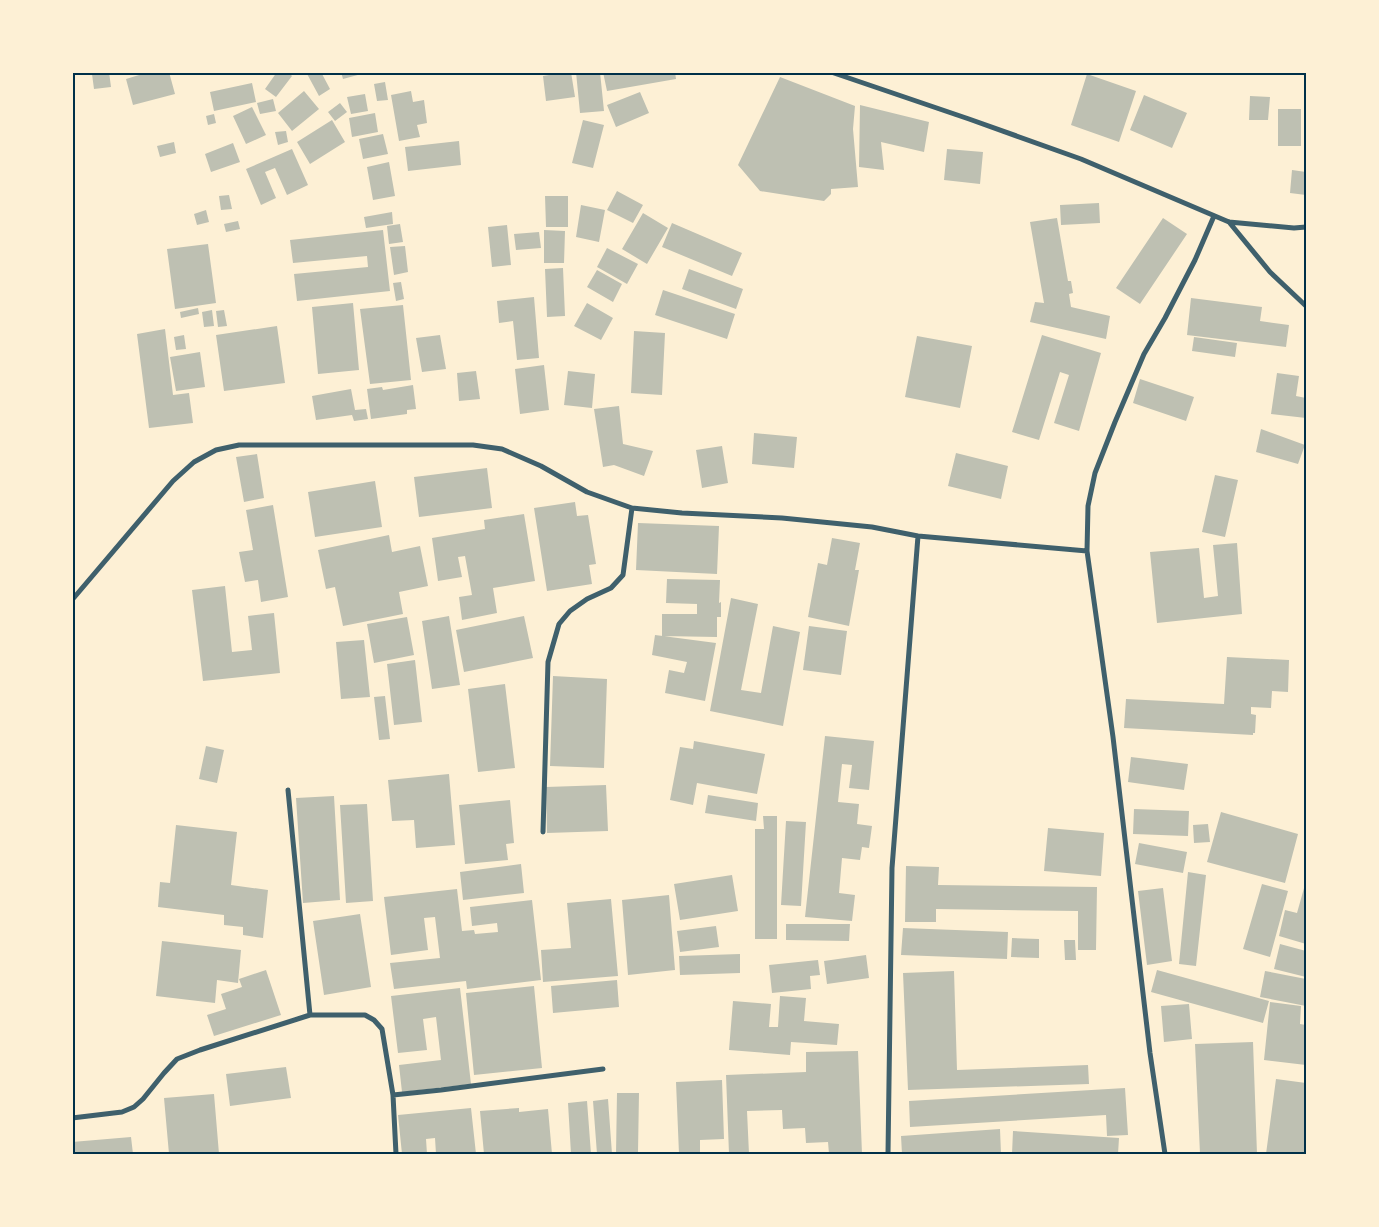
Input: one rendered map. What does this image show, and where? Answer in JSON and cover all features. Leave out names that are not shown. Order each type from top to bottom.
[{"type":"street","points":[[831,73],[1081,159],[1229,222],[1294,228],[1306,227]]},
{"type":"street","points":[[1165,1154],[1150,1053],[1113,737],[1087,551],[1088,506],[1095,474],[1144,354],[1165,318],[1214,216]]},
{"type":"street","points":[[1229,222],[1270,272],[1306,306]]},
{"type":"street","points":[[72,600],[173,481],[194,462],[216,450],[239,445],[473,445],[502,450],[541,466],[587,492],[632,508],[682,513],[782,518],[872,527],[918,536],[1087,551]]},
{"type":"street","points":[[543,832],[548,662],[559,624],[570,610],[587,599],[611,588],[623,575],[632,508]]},
{"type":"street","points":[[888,1154],[892,868],[918,536]]},
{"type":"street","points":[[288,790],[310,1015]]},
{"type":"street","points":[[72,1118],[122,1112],[134,1107],[177,1059],[200,1050],[310,1015],[365,1015],[374,1020],[382,1029],[393,1095],[396,1154]]},
{"type":"street","points":[[393,1095],[603,1069]]},
{"type":"building","points":[[109,72],[111,87],[94,89],[92,74]]},
{"type":"building","points":[[149,72],[169,72],[175,94],[133,105],[126,79]]},
{"type":"building","points":[[277,72],[288,72],[292,76],[276,97],[265,89]]},
{"type":"building","points":[[306,72],[321,72],[330,89],[319,96]]},
{"type":"building","points":[[341,72],[365,72],[365,73],[343,79]]},
{"type":"building","points":[[571,72],[575,97],[546,101],[543,76]]},
{"type":"building","points":[[576,72],[600,72],[604,111],[580,113]]},
{"type":"building","points":[[603,72],[675,72],[676,79],[607,91]]},
{"type":"building","points":[[1087,74],[1136,91],[1119,142],[1071,125]]},
{"type":"building","points":[[780,77],[855,106],[853,129],[858,187],[831,189],[831,194],[824,201],[760,191],[738,165]]},
{"type":"building","points":[[385,82],[388,100],[377,101],[374,84]]},
{"type":"building","points":[[252,83],[256,102],[214,111],[210,92]]},
{"type":"building","points":[[304,91],[319,109],[292,131],[278,113]]},
{"type":"building","points":[[411,91],[413,102],[424,100],[427,123],[417,125],[420,137],[399,141],[391,95]]},
{"type":"building","points":[[640,92],[649,113],[616,127],[607,105]]},
{"type":"building","points":[[365,94],[368,111],[351,114],[347,97]]},
{"type":"building","points":[[1144,95],[1187,113],[1172,148],[1130,130]]},
{"type":"building","points":[[1250,96],[1270,97],[1268,120],[1249,120]]},
{"type":"building","points":[[273,99],[276,111],[260,114],[257,103]]},
{"type":"building","points":[[340,103],[347,112],[335,121],[328,112]]},
{"type":"building","points":[[860,105],[929,122],[924,152],[881,142],[884,170],[859,167]]},
{"type":"building","points":[[252,107],[266,135],[246,144],[233,116]]},
{"type":"building","points":[[1278,109],[1301,109],[1301,146],[1278,146]]},
{"type":"building","points":[[375,113],[378,132],[352,137],[349,118]]},
{"type":"building","points":[[214,114],[216,123],[208,125],[206,116]]},
{"type":"building","points":[[332,120],[345,142],[310,164],[297,142]]},
{"type":"building","points":[[583,120],[604,125],[593,168],[572,163]]},
{"type":"building","points":[[286,131],[288,142],[278,145],[275,132]]},
{"type":"building","points":[[383,134],[388,154],[363,159],[359,139]]},
{"type":"building","points":[[459,141],[461,165],[408,171],[405,147]]},
{"type":"building","points":[[174,142],[176,153],[160,157],[157,146]]},
{"type":"building","points":[[233,143],[240,162],[211,172],[205,154]]},
{"type":"building","points":[[292,149],[308,185],[287,195],[275,168],[265,172],[276,198],[261,205],[246,169]]},
{"type":"building","points":[[947,149],[983,152],[980,184],[944,180]]},
{"type":"building","points":[[389,162],[395,196],[373,200],[367,167]]},
{"type":"building","points":[[1292,170],[1306,172],[1306,195],[1290,193]]},
{"type":"building","points":[[617,191],[643,205],[633,223],[607,210]]},
{"type":"building","points":[[229,195],[232,209],[221,210],[219,196]]},
{"type":"building","points":[[545,196],[568,196],[568,227],[546,227]]},
{"type":"building","points":[[1099,203],[1100,223],[1061,225],[1060,205]]},
{"type":"building","points":[[581,205],[605,210],[599,242],[576,237]]},
{"type":"building","points":[[206,210],[209,222],[197,225],[194,214]]},
{"type":"building","points":[[392,212],[393,224],[366,228],[364,217]]},
{"type":"building","points":[[643,213],[668,228],[647,264],[622,249]]},
{"type":"building","points":[[1057,218],[1068,281],[1071,281],[1073,293],[1069,294],[1071,307],[1110,316],[1106,339],[1030,322],[1035,302],[1044,303],[1030,222]]},
{"type":"building","points":[[1163,218],[1187,234],[1140,304],[1116,288]]},
{"type":"building","points":[[238,221],[240,229],[226,232],[224,224]]},
{"type":"building","points":[[672,223],[742,253],[732,276],[662,247]]},
{"type":"building","points":[[400,224],[403,242],[389,244],[387,226]]},
{"type":"building","points":[[507,225],[511,265],[492,267],[488,227]]},
{"type":"building","points":[[383,230],[390,291],[297,301],[294,274],[368,267],[367,256],[293,263],[290,240]]},
{"type":"building","points":[[544,230],[565,231],[564,263],[544,263]]},
{"type":"building","points":[[539,232],[541,248],[516,250],[514,234]]},
{"type":"building","points":[[208,244],[216,303],[175,309],[167,249]]},
{"type":"building","points":[[405,246],[408,272],[394,275],[390,247]]},
{"type":"building","points":[[607,248],[638,264],[627,284],[597,267]]},
{"type":"building","points":[[563,268],[565,316],[547,317],[545,269]]},
{"type":"building","points":[[689,269],[743,289],[736,309],[682,289]]},
{"type":"building","points":[[597,270],[622,284],[613,302],[587,287]]},
{"type":"building","points":[[401,282],[404,299],[396,301],[393,283]]},
{"type":"building","points":[[663,290],[735,314],[727,339],[655,315]]},
{"type":"building","points":[[534,297],[539,358],[517,360],[513,321],[499,323],[497,301]]},
{"type":"building","points":[[1191,298],[1262,307],[1260,321],[1289,325],[1286,347],[1187,335]]},
{"type":"building","points":[[353,303],[359,370],[318,374],[312,307]]},
{"type":"building","points":[[587,303],[613,318],[601,340],[574,326]]},
{"type":"building","points":[[403,305],[411,380],[370,384],[360,309]]},
{"type":"building","points":[[198,308],[199,314],[181,318],[180,312]]},
{"type":"building","points":[[212,310],[214,326],[204,327],[202,312]]},
{"type":"building","points":[[224,310],[227,326],[218,327],[216,311]]},
{"type":"building","points":[[277,326],[285,383],[224,391],[216,335]]},
{"type":"building","points":[[165,329],[173,395],[189,393],[193,423],[149,428],[137,334]]},
{"type":"building","points":[[634,331],[665,333],[662,395],[631,393]]},
{"type":"building","points":[[184,335],[186,349],[176,350],[174,337]]},
{"type":"building","points":[[440,335],[446,369],[422,372],[416,338]]},
{"type":"building","points":[[1042,335],[1101,353],[1079,431],[1054,423],[1069,375],[1060,372],[1039,440],[1012,432]]},
{"type":"building","points":[[917,336],[972,346],[960,408],[905,397]]},
{"type":"building","points":[[1194,337],[1237,343],[1235,357],[1192,351]]},
{"type":"building","points":[[200,352],[205,387],[176,391],[170,357]]},
{"type":"building","points":[[544,365],[549,410],[520,414],[515,369]]},
{"type":"building","points":[[476,371],[480,399],[459,401],[457,373]]},
{"type":"building","points":[[568,371],[595,374],[592,408],[564,405]]},
{"type":"building","points":[[1277,373],[1299,376],[1296,396],[1306,398],[1306,418],[1271,414]]},
{"type":"building","points":[[1140,379],[1194,397],[1186,421],[1133,403]]},
{"type":"building","points":[[413,385],[416,409],[407,410],[407,414],[371,419],[367,389],[382,387],[383,390]]},
{"type":"building","points":[[351,389],[355,410],[366,409],[368,419],[354,421],[352,415],[316,420],[312,396]]},
{"type":"building","points":[[619,406],[623,444],[653,451],[644,476],[614,465],[603,467],[594,409]]},
{"type":"building","points":[[1261,429],[1305,445],[1298,464],[1256,452]]},
{"type":"building","points":[[754,433],[797,437],[794,468],[752,464]]},
{"type":"building","points":[[722,446],[728,483],[702,488],[696,450]]},
{"type":"building","points":[[956,453],[1008,466],[1001,499],[948,486]]},
{"type":"building","points":[[257,454],[264,498],[244,502],[236,457]]},
{"type":"building","points":[[487,468],[492,508],[419,517],[414,477]]},
{"type":"building","points":[[1215,475],[1238,480],[1225,537],[1202,532]]},
{"type":"building","points":[[375,481],[382,527],[315,537],[308,492]]},
{"type":"building","points":[[575,502],[577,516],[588,515],[596,564],[589,565],[592,584],[547,591],[534,508]]},
{"type":"building","points":[[273,505],[288,597],[261,602],[258,580],[245,582],[239,552],[253,550],[246,510]]},
{"type":"building","points":[[524,514],[535,581],[493,588],[497,613],[462,620],[459,597],[472,595],[465,556],[458,557],[462,577],[438,581],[432,538],[485,529],[484,520]]},
{"type":"building","points":[[638,523],[719,526],[717,574],[636,570]]},
{"type":"building","points":[[389,535],[392,552],[420,546],[428,586],[399,592],[403,614],[343,626],[335,587],[326,589],[318,550]]},
{"type":"building","points":[[832,538],[860,543],[855,570],[859,570],[849,626],[808,617],[818,563],[827,565]]},
{"type":"building","points":[[1237,543],[1242,614],[1157,623],[1150,552],[1199,548],[1204,598],[1218,596],[1213,545]]},
{"type":"building","points":[[667,579],[720,580],[719,603],[721,602],[721,617],[717,617],[717,637],[662,636],[662,614],[697,614],[697,604],[666,603]]},
{"type":"building","points":[[225,586],[232,652],[252,650],[248,616],[274,613],[280,673],[203,681],[192,590]]},
{"type":"building","points":[[731,598],[758,604],[741,690],[761,693],[773,626],[800,632],[783,726],[710,711]]},
{"type":"building","points":[[449,616],[460,685],[432,689],[422,621]]},
{"type":"building","points":[[524,616],[533,658],[464,672],[456,630]]},
{"type":"building","points":[[407,617],[414,655],[374,663],[367,624]]},
{"type":"building","points":[[809,626],[847,631],[841,675],[803,670]]},
{"type":"building","points":[[655,635],[716,643],[705,701],[665,693],[669,670],[684,673],[687,662],[652,655]]},
{"type":"building","points":[[364,640],[370,697],[341,699],[336,642]]},
{"type":"building","points":[[1227,657],[1289,660],[1288,692],[1272,691],[1271,708],[1251,707],[1251,714],[1256,715],[1255,733],[1253,735],[1124,728],[1126,699],[1224,704]]},
{"type":"building","points":[[415,660],[422,722],[394,725],[387,664]]},
{"type":"building","points":[[553,676],[607,679],[604,768],[550,766]]},
{"type":"building","points":[[505,684],[515,768],[478,772],[468,689]]},
{"type":"building","points":[[385,696],[390,739],[379,740],[374,697]]},
{"type":"building","points":[[825,736],[874,741],[869,790],[849,788],[852,765],[842,764],[838,802],[859,804],[857,824],[872,826],[869,848],[862,847],[860,860],[842,858],[839,893],[855,895],[852,921],[805,917]]},
{"type":"building","points":[[694,741],[765,754],[757,794],[697,783],[693,805],[670,800],[680,747],[693,749]]},
{"type":"building","points":[[206,746],[224,750],[217,783],[199,779]]},
{"type":"building","points":[[1131,757],[1188,764],[1184,790],[1128,782]]},
{"type":"building","points":[[449,774],[455,845],[416,848],[414,820],[392,821],[388,780]]},
{"type":"building","points":[[606,785],[608,831],[547,833],[546,787]]},
{"type":"building","points":[[708,795],[758,803],[756,821],[705,813]]},
{"type":"building","points":[[334,796],[340,900],[303,903],[296,798]]},
{"type":"building","points":[[510,800],[514,843],[506,844],[508,860],[465,864],[459,805]]},
{"type":"building","points":[[367,804],[373,901],[346,903],[340,805]]},
{"type":"building","points":[[1134,809],[1189,811],[1188,836],[1133,834]]},
{"type":"building","points":[[1221,812],[1298,834],[1285,883],[1207,862]]},
{"type":"building","points":[[763,816],[777,816],[777,939],[755,939],[755,829],[764,829]]},
{"type":"building","points":[[786,821],[806,822],[801,906],[781,905]]},
{"type":"building","points":[[1208,824],[1210,842],[1194,843],[1193,825]]},
{"type":"building","points":[[176,825],[237,832],[231,885],[268,890],[263,938],[243,935],[243,927],[224,925],[224,915],[158,907],[160,882],[170,883]]},
{"type":"building","points":[[1048,828],[1104,833],[1101,876],[1044,871]]},
{"type":"building","points":[[1139,843],[1187,852],[1183,873],[1135,864]]},
{"type":"building","points":[[521,864],[524,893],[463,900],[460,872]]},
{"type":"building","points":[[906,866],[939,867],[938,885],[1097,887],[1096,950],[1078,950],[1078,911],[936,909],[936,922],[905,922]]},
{"type":"building","points":[[1188,872],[1206,875],[1196,966],[1179,964]]},
{"type":"building","points":[[732,875],[738,911],[680,920],[674,884]]},
{"type":"building","points":[[1306,881],[1306,944],[1279,936],[1285,910],[1297,913]]},
{"type":"building","points":[[1262,884],[1288,891],[1270,957],[1243,949]]},
{"type":"building","points":[[1163,888],[1172,961],[1147,965],[1138,891]]},
{"type":"building","points":[[457,889],[462,931],[474,930],[475,934],[498,932],[497,923],[472,926],[470,907],[532,900],[541,980],[467,989],[466,981],[394,989],[390,963],[440,958],[435,917],[424,918],[428,950],[391,955],[384,897]]},
{"type":"building","points":[[669,895],[675,970],[628,975],[622,900]]},
{"type":"building","points":[[611,899],[618,976],[543,982],[541,950],[571,948],[567,903]]},
{"type":"building","points":[[360,914],[371,987],[324,995],[313,921]]},
{"type":"building","points":[[786,924],[850,924],[849,941],[786,940]]},
{"type":"building","points":[[716,926],[719,947],[680,952],[677,931]]},
{"type":"building","points":[[903,928],[1008,932],[1007,959],[901,955]]},
{"type":"building","points":[[1012,938],[1039,939],[1039,958],[1011,957]]},
{"type":"building","points":[[1064,940],[1075,940],[1076,960],[1065,960]]},
{"type":"building","points":[[162,941],[241,950],[238,983],[217,980],[215,1003],[156,996]]},
{"type":"building","points":[[1280,944],[1306,951],[1306,977],[1274,969]]},
{"type":"building","points":[[740,954],[740,973],[680,975],[679,956]]},
{"type":"building","points":[[866,955],[869,978],[827,984],[824,961]]},
{"type":"building","points":[[818,960],[820,975],[810,976],[811,989],[772,993],[769,965]]},
{"type":"building","points":[[266,970],[281,1015],[214,1036],[207,1015],[226,1009],[221,994],[242,987],[239,979]]},
{"type":"building","points":[[1157,970],[1269,1001],[1263,1023],[1151,992]]},
{"type":"building","points":[[954,971],[957,1070],[1088,1065],[1089,1084],[908,1090],[903,973]]},
{"type":"building","points":[[1265,971],[1306,979],[1306,1006],[1260,997]]},
{"type":"building","points":[[617,980],[619,1007],[553,1013],[551,986]]},
{"type":"building","points":[[534,986],[542,1068],[474,1075],[466,993]]},
{"type":"building","points":[[460,988],[471,1084],[402,1092],[399,1065],[441,1060],[436,1017],[423,1019],[427,1050],[398,1053],[391,996]]},
{"type":"building","points":[[780,996],[806,998],[804,1021],[839,1024],[837,1045],[791,1042],[790,1055],[729,1050],[733,1001],[771,1004],[769,1027],[778,1027]]},
{"type":"building","points":[[1270,1002],[1301,1006],[1300,1024],[1306,1025],[1306,1065],[1264,1060]]},
{"type":"building","points":[[1189,1004],[1192,1039],[1164,1042],[1161,1006]]},
{"type":"building","points":[[1253,1042],[1257,1154],[1200,1154],[1195,1044]]},
{"type":"building","points":[[858,1051],[862,1154],[829,1154],[828,1142],[806,1143],[805,1128],[783,1129],[782,1110],[747,1111],[749,1154],[729,1154],[726,1075],[806,1072],[806,1052]]},
{"type":"building","points":[[286,1067],[291,1098],[230,1106],[226,1074]]},
{"type":"building","points":[[1276,1079],[1306,1083],[1306,1154],[1266,1154]]},
{"type":"building","points":[[722,1080],[724,1139],[700,1140],[700,1154],[679,1154],[676,1082]]},
{"type":"building","points":[[1125,1088],[1128,1135],[1107,1136],[1106,1115],[910,1127],[909,1101]]},
{"type":"building","points":[[617,1093],[639,1093],[638,1152],[658,1152],[658,1154],[616,1154]]},
{"type":"building","points":[[214,1094],[219,1154],[169,1154],[164,1098]]},
{"type":"building","points":[[608,1099],[612,1154],[597,1154],[593,1101]]},
{"type":"building","points":[[587,1101],[591,1154],[571,1154],[568,1103]]},
{"type":"building","points":[[471,1108],[476,1154],[436,1154],[435,1138],[426,1139],[427,1154],[402,1154],[398,1115]]},
{"type":"building","points":[[519,1108],[519,1112],[548,1109],[552,1154],[484,1154],[480,1111]]},
{"type":"building","points":[[1000,1129],[1001,1154],[902,1154],[901,1136]]},
{"type":"building","points":[[1013,1131],[1119,1138],[1118,1154],[1012,1154]]},
{"type":"building","points":[[131,1137],[133,1154],[72,1154],[72,1142]]}]
